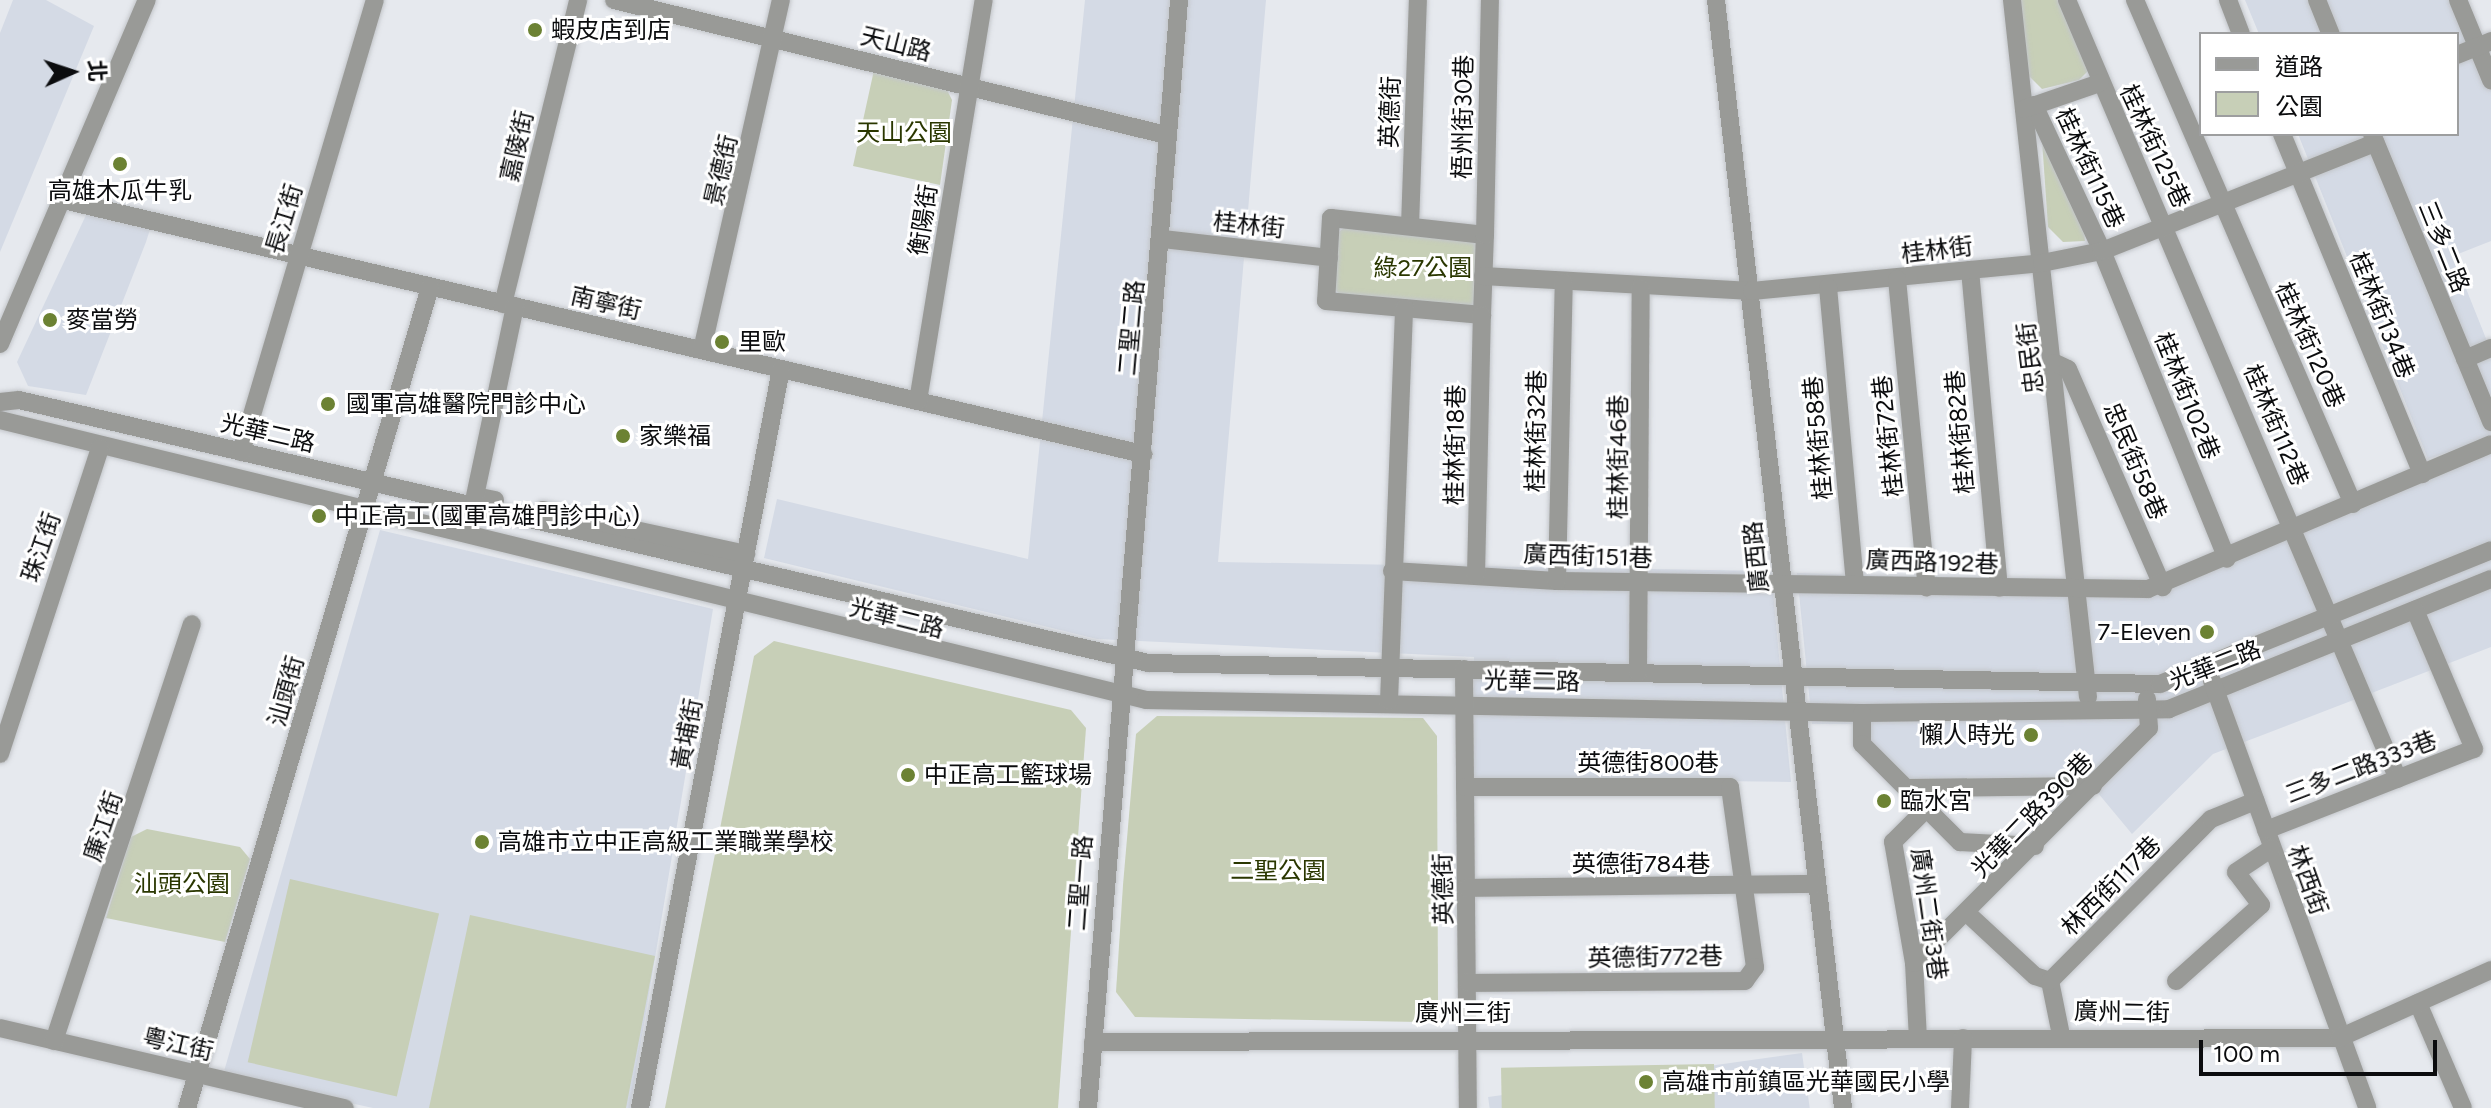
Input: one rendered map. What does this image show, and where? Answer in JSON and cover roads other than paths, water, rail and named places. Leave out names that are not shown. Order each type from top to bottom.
[{"type":"street","points":[[0,344],[59,199],[147,0]]},
{"type":"street","name":"長江街","points":[[241,452],[375,0]]},
{"type":"street","name":"嘉陵街","points":[[475,496],[509,305],[578,0]]},
{"type":"street","name":"天山路","points":[[614,0],[1166,135]]},
{"type":"street","name":"景德街","points":[[702,350],[781,0]]},
{"type":"street","name":"衡陽街","points":[[918,401],[984,0]]},
{"type":"street","name":"二聖二路","points":[[1123,661],[1163,239],[1166,135],[1179,0]]},
{"type":"street","name":"英德街","points":[[1410,226],[1418,0]]},
{"type":"street","name":"梧州街30巷","points":[[1485,235],[1490,0]]},
{"type":"street","name":"廣西路","points":[[1716,0],[1752,291],[1815,884],[1843,1108]]},
{"type":"street","name":"忠民街","points":[[2012,0],[2029,107],[2042,263],[2080,590],[2088,711]]},
{"type":"street","name":"桂林街125巷","points":[[2067,0],[2100,83],[2167,228]]},
{"type":"street","name":"桂林街120巷","points":[[2135,0],[2353,504]]},
{"type":"street","points":[[2228,0],[2240,32]]},
{"type":"street","points":[[2317,0],[2330,32]]},
{"type":"street","points":[[2458,0],[2483,44],[2491,80]]},
{"type":"street","points":[[2459,54],[2483,44]]},
{"type":"street","points":[[2029,107],[2100,83]]},
{"type":"street","name":"桂林街115巷","points":[[2029,107],[2102,251]]},
{"type":"street","name":"桂林街134巷","points":[[2283,136],[2422,474]]},
{"type":"street","name":"桂林街","points":[[1483,276],[1641,288],[1752,291],[1828,287],[2042,263],[2102,251],[2167,228],[2299,175],[2374,138]]},
{"type":"street","name":"三多二路","points":[[2374,138],[2491,422]]},
{"type":"street","name":"南寧街","points":[[59,199],[1143,454]]},
{"type":"street","points":[[1331,218],[1485,235],[1482,315],[1326,301],[1331,218]]},
{"type":"street","name":"桂林街112巷","points":[[2167,228],[2398,779]]},
{"type":"street","name":"桂林街","points":[[1163,239],[1329,258]]},
{"type":"street","name":"桂林街102巷","points":[[2102,251],[2227,559]]},
{"type":"street","name":"桂林街82巷","points":[[1970,270],[1999,588]]},
{"type":"street","name":"桂林街72巷","points":[[1897,279],[1927,588]]},
{"type":"street","name":"桂林街32巷","points":[[1557,581],[1564,282]]},
{"type":"street","name":"汕頭街","points":[[187,1108],[430,287]]},
{"type":"street","name":"桂林街58巷","points":[[1828,287],[1855,583]]},
{"type":"street","name":"桂林街46巷","points":[[1638,673],[1643,582],[1641,288]]},
{"type":"street","points":[[1389,701],[1404,308]]},
{"type":"street","name":"桂林街18巷","points":[[1476,575],[1482,315]]},
{"type":"street","points":[[2465,359],[2491,348]]},
{"type":"street","name":"忠民街58巷","points":[[2055,363],[2068,369],[2163,587]]},
{"type":"street","name":"黃埔街","points":[[640,1108],[781,369]]},
{"type":"street","name":"光華二路","points":[[0,402],[19,400],[241,452],[374,478],[571,529],[745,562],[1123,661],[2143,685],[2206,668],[2491,550]]},
{"type":"street","name":"光華二路","points":[[0,420],[100,448],[737,601],[1117,697],[1862,713],[2150,710],[2216,692],[2491,579]]},
{"type":"street","points":[[2163,587],[2491,444]]},
{"type":"street","name":"珠江街","points":[[0,754],[100,448]]},
{"type":"street","points":[[374,478],[475,496],[745,562]]},
{"type":"street","points":[[564,559],[571,529]]},
{"type":"street","name":"廣西街151巷","points":[[1392,571],[1557,581],[1782,583]]},
{"type":"street","name":"廣西路192巷","points":[[1782,583],[2080,590],[2163,587]]},
{"type":"street","name":"三多二路333巷","points":[[2176,981],[2261,905],[2236,872],[2269,839],[2398,779],[2474,749],[2415,610]]},
{"type":"street","name":"廉江街","points":[[54,1041],[192,624]]},
{"type":"street","name":"二聖一路","points":[[1088,1108],[1117,697],[1123,661]]},
{"type":"street","name":"林西街","points":[[2206,668],[2367,1108]]},
{"type":"street","name":"英德街","points":[[1464,669],[1468,1108]]},
{"type":"street","points":[[2143,685],[2150,710]]},
{"type":"street","name":"光華二路390巷","points":[[1914,963],[1968,914],[2149,728],[2150,710]]},
{"type":"street","points":[[1862,713],[1862,744],[1960,842],[2035,846]]},
{"type":"street","points":[[1908,788],[2093,786]]},
{"type":"street","name":"英德街800巷","points":[[1465,787],[1730,787],[1744,887]]},
{"type":"street","name":"林西街117巷","points":[[2050,981],[2211,819],[2255,801]]},
{"type":"street","name":"廣州二街3巷","points":[[1918,1039],[1914,963],[1893,842],[1926,809]]},
{"type":"street","name":"英德街784巷","points":[[1467,888],[1815,884]]},
{"type":"street","name":"英德街772巷","points":[[1468,983],[1745,981],[1755,967],[1744,887]]},
{"type":"street","points":[[1968,914],[2035,976],[2050,981],[2061,1035]]},
{"type":"street","name":"廣州二街","points":[[1834,1040],[2061,1035],[2339,1038],[2491,970]]},
{"type":"street","points":[[2418,1003],[2463,1108]]},
{"type":"street","name":"粵江街","points":[[0,1028],[345,1108]]},
{"type":"street","name":"廣州三街","points":[[1093,1042],[1468,1036],[1834,1040]]},
{"type":"street","points":[[1960,1108],[1963,1038]]},
{"type":"place","name":"蝦皮店到店","points":[[535,30]]},
{"type":"place","name":"高雄木瓜牛乳","points":[[120,164]]},
{"type":"place","name":"麥當勞","points":[[50,320]]},
{"type":"place","name":"里歐","points":[[722,342]]},
{"type":"place","name":"國軍高雄醫院門診中心","points":[[328,404]]},
{"type":"place","name":"家樂福","points":[[623,436]]},
{"type":"place","name":"中正高工(國軍高雄門診中心)","points":[[319,516]]},
{"type":"place","name":"7-Eleven","points":[[2207,632]]},
{"type":"place","name":"懶人時光","points":[[2031,735]]},
{"type":"place","name":"中正高工籃球場","points":[[908,775]]},
{"type":"place","name":"臨水宮","points":[[1884,801]]},
{"type":"place","name":"高雄市立中正高級工業職業學校","points":[[482,842]]},
{"type":"place","name":"高雄市前鎮區光華國民小學","points":[[1646,1082]]},
{"type":"park label","name":"天山公園","points":[[904,133]]},
{"type":"park label","name":"綠27公園","points":[[1423,268]]},
{"type":"park label","name":"二聖公園","points":[[1278,871]]},
{"type":"park label","name":"汕頭公園","points":[[182,884]]}]
